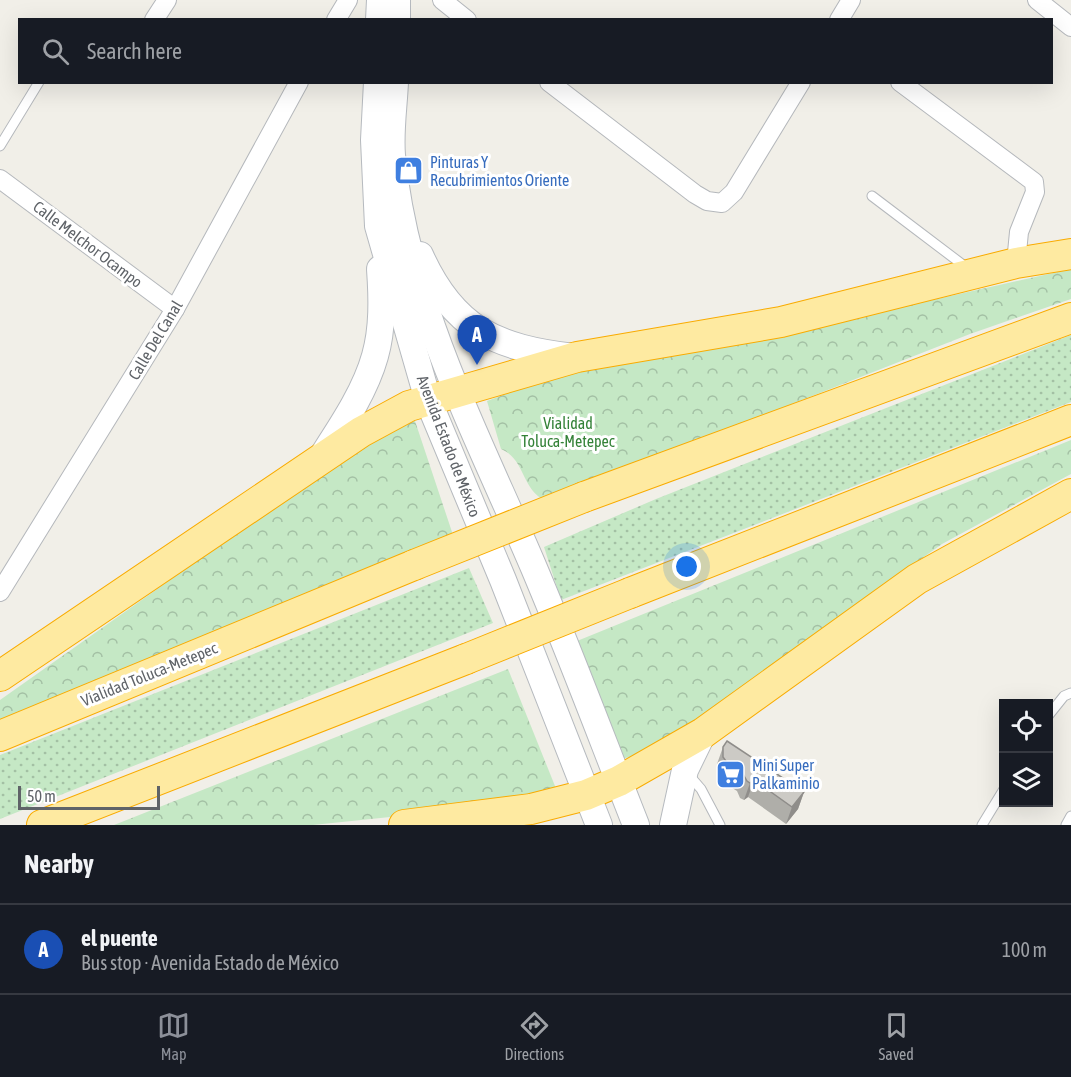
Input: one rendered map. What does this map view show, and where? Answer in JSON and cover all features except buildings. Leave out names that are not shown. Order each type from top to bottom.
[{"type":"highway","points":[[0,676],[388,416],[428,400],[577,357],[781,322],[973,273],[1071,254]]},
{"type":"highway","name":"Vialidad Toluca-Metepec","points":[[0,736],[584,497],[1071,318]]},
{"type":"highway","points":[[42,825],[1071,420]]},
{"type":"highway","points":[[404,825],[476,821],[586,795],[619,782],[703,733],[917,579],[1071,494]]},
{"type":"main road","points":[[379,18],[380,0]]},
{"type":"main road","points":[[397,0],[397,18]]},
{"type":"main road","name":"Avenida Estado de México","points":[[377,84],[374,140],[378,226],[428,400],[503,580],[599,825]]},
{"type":"main road","name":"Avenida Estado de México","points":[[395,84],[392,152],[399,209],[416,284],[457,391],[535,570],[636,825]]},
{"type":"main road","points":[[399,209],[429,274],[449,306],[466,322],[487,336],[507,345],[530,351],[577,357]]},
{"type":"main road","points":[[318,462],[355,402],[375,356],[382,302],[378,226]]},
{"type":"main road","points":[[674,825],[685,770],[703,733]]},
{"type":"street","points":[[155,18],[167,0]]},
{"type":"street","points":[[337,18],[348,0]]},
{"type":"street","points":[[442,0],[464,18]]},
{"type":"street","points":[[840,18],[851,0]]},
{"type":"street","points":[[1037,0],[1071,27]]},
{"type":"street","name":"Calle Del Canal","points":[[0,592],[176,309],[298,84]]},
{"type":"street","points":[[552,84],[707,201],[722,203],[734,192],[800,84]]},
{"type":"street","points":[[903,84],[1034,182],[1035,192],[1019,232],[1016,263]]},
{"type":"street","name":"Calle Melchor Ocampo","points":[[0,179],[176,309]]},
{"type":"lane","points":[[0,146],[38,84]]},
{"type":"lane","points":[[872,196],[973,273]]},
{"type":"lane","points":[[1053,710],[1064,696],[1071,693]]},
{"type":"lane","points":[[685,770],[700,789],[720,825]]},
{"type":"lane","points":[[982,825],[999,797]]},
{"type":"lane","points":[[1066,825],[1071,816]]},
{"type":"green space","name":"Vialidad Toluca-Metepec","points":[[1071,269],[1071,299],[970,334],[545,501],[531,489],[515,460],[501,449],[487,401],[549,378],[605,365],[861,316]]},
{"type":"green space","points":[[1071,335],[1071,402],[561,600],[544,547],[656,499]]},
{"type":"green space","points":[[415,421],[454,538],[0,720],[0,700],[371,438],[401,423]]},
{"type":"green space","points":[[1071,440],[1071,474],[942,544],[666,741],[642,754],[617,760],[577,641]]},
{"type":"green space","points":[[469,568],[493,623],[0,819],[0,755]]},
{"type":"green space","points":[[508,669],[557,791],[448,811],[313,825],[114,825]]},
{"type":"place","name":"Pinturas Y Recubrimientos Oriente","points":[[409,171]]},
{"type":"place","name":"el puente","points":[[477,365]]},
{"type":"place","name":"Mini Super Palkaminio","points":[[731,774]]}]
